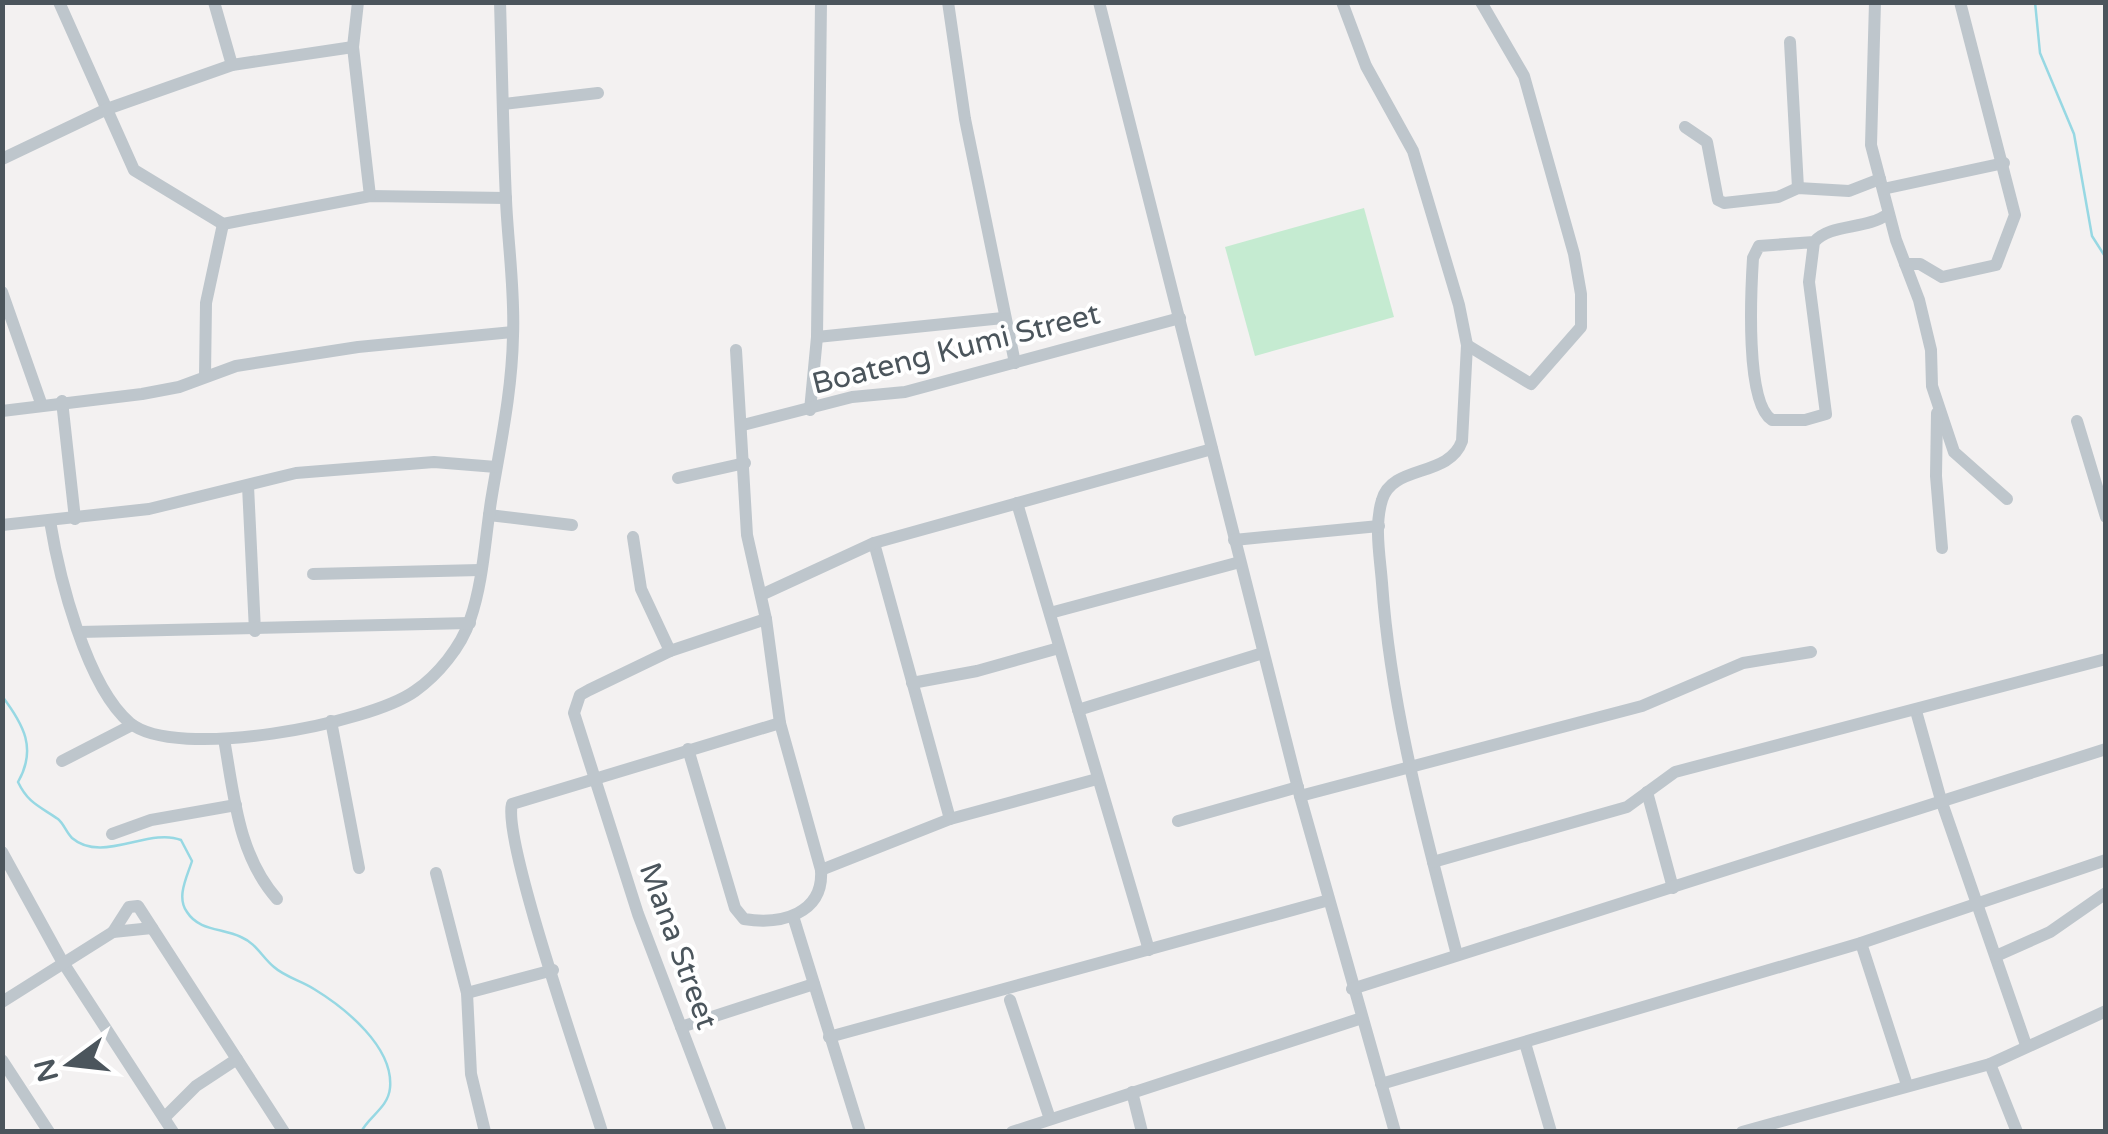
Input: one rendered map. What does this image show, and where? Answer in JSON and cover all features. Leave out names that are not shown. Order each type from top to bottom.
[{"type":"street","points":[[58,2],[134,170],[223,224],[370,196],[506,198]]},
{"type":"street","points":[[214,2],[232,65]]},
{"type":"street","points":[[358,2],[353,47],[370,196]]},
{"type":"street","points":[[50,522],[60,579],[79,632],[111,702],[132,725],[164,736],[224,739],[332,721],[378,710],[414,692],[445,662],[470,622],[509,399],[514,332],[500,2]]},
{"type":"street","points":[[810,410],[817,337],[820,2]]},
{"type":"street","points":[[948,2],[1014,363]]},
{"type":"street","points":[[1099,2],[1299,791],[1395,1132]]},
{"type":"street","points":[[1342,2],[1366,66],[1413,151],[1467,345],[1458,454],[1449,463],[1389,486],[1382,498],[1378,526],[1389,668],[1409,769],[1457,955]]},
{"type":"street","points":[[1467,345],[1531,384],[1576,334],[1582,314],[1574,254],[1524,76],[1481,2]]},
{"type":"street","points":[[1876,2],[1869,117],[1888,214],[1931,350],[1938,406],[1936,476],[1942,548]]},
{"type":"street","points":[[1905,264],[1920,264],[1942,278],[1999,263],[2001,244],[2014,215],[2004,163],[1960,2]]},
{"type":"street","points":[[1790,42],[1798,188]]},
{"type":"street","points":[[2,159],[106,108],[232,65],[353,47]]},
{"type":"street","points":[[503,104],[598,93]]},
{"type":"street","points":[[1685,127],[1707,142],[1718,200],[1778,197],[1798,188],[1848,191],[2004,163]]},
{"type":"street","points":[[1814,242],[1809,282],[1826,414],[1805,420],[1772,420],[1762,412],[1752,360],[1753,258],[1759,246],[1814,242],[1832,232],[1872,225],[1888,214]]},
{"type":"street","points":[[206,376],[206,303],[223,224]]},
{"type":"street","points":[[2,292],[41,403]]},
{"type":"street","points":[[817,337],[1003,318]]},
{"type":"street","name":"Boateng Kumi Street","points":[[743,426],[852,397],[906,392],[1180,318]]},
{"type":"street","points":[[2,410],[142,394],[236,366],[358,347],[514,332]]},
{"type":"street","points":[[688,749],[736,908],[744,919],[762,922],[793,916],[814,904],[822,886],[821,870],[780,723],[766,619],[747,535],[736,350]]},
{"type":"street","points":[[62,402],[75,519]]},
{"type":"street","points":[[1938,406],[1954,452],[2007,499]]},
{"type":"street","points":[[2078,421],[2106,518]]},
{"type":"street","points":[[761,595],[874,544],[1212,448]]},
{"type":"street","points":[[2,525],[149,510],[296,473],[434,462],[496,466]]},
{"type":"street","points":[[678,478],[744,464]]},
{"type":"street","points":[[248,486],[255,631]]},
{"type":"street","points":[[1017,503],[1149,950]]},
{"type":"street","points":[[489,515],[572,525]]},
{"type":"street","points":[[1234,540],[1378,526]]},
{"type":"street","points":[[633,537],[641,588],[670,650]]},
{"type":"street","points":[[874,544],[950,818]]},
{"type":"street","points":[[1050,613],[1240,562]]},
{"type":"street","points":[[313,574],[480,570]]},
{"type":"street","name":"Mana Street","points":[[720,1132],[592,776],[574,713],[580,695],[670,650],[766,619]]},
{"type":"street","points":[[79,632],[255,631],[470,622]]},
{"type":"street","points":[[912,683],[1059,648]]},
{"type":"street","points":[[1178,821],[1409,769],[1642,706],[1743,663],[1811,652]]},
{"type":"street","points":[[1078,710],[1263,653]]},
{"type":"street","points":[[1433,862],[1628,807],[1676,772],[2106,660]]},
{"type":"street","points":[[1916,711],[1941,800],[2026,1045]]},
{"type":"street","points":[[332,721],[359,868]]},
{"type":"street","points":[[602,1132],[509,814],[512,804],[592,776],[780,723]]},
{"type":"street","points":[[62,760],[132,725]]},
{"type":"street","points":[[224,739],[246,850],[260,880],[277,899]]},
{"type":"street","points":[[1352,988],[2106,749]]},
{"type":"street","points":[[821,870],[950,818],[1097,779]]},
{"type":"street","points":[[1647,792],[1673,888]]},
{"type":"street","points":[[112,834],[151,820],[236,806]]},
{"type":"street","points":[[2,852],[62,961],[172,1132]]},
{"type":"street","points":[[1381,1084],[1861,942],[2106,860]]},
{"type":"street","points":[[436,872],[468,993],[471,1074],[485,1132]]},
{"type":"street","points":[[1996,956],[2050,932],[2106,894]]},
{"type":"street","points":[[829,1037],[1329,900]]},
{"type":"street","points":[[2,1002],[113,932],[134,905],[284,1132]]},
{"type":"street","points":[[793,916],[860,1132]]},
{"type":"street","points":[[113,932],[152,928]]},
{"type":"street","points":[[1861,942],[1907,1085]]},
{"type":"street","points":[[468,993],[553,970]]},
{"type":"street","points":[[681,1027],[814,984]]},
{"type":"street","points":[[1010,1000],[1050,1119]]},
{"type":"street","points":[[1742,1132],[1990,1064],[2106,1011]]},
{"type":"street","points":[[1012,1132],[1362,1018]]},
{"type":"street","points":[[1525,1044],[1551,1132]]},
{"type":"street","points":[[164,1118],[196,1086],[236,1059]]},
{"type":"street","points":[[2,1060],[49,1132]]},
{"type":"street","points":[[1990,1064],[2018,1132]]},
{"type":"street","points":[[1132,1092],[1142,1132]]},
{"type":"green space","points":[[1364,208],[1394,317],[1255,356],[1225,247]]},
{"type":"waterway","points":[[2035,2],[2040,53],[2074,134],[2092,236],[2106,258]]},
{"type":"waterway","points":[[2,696],[25,738],[27,759],[18,782],[30,800],[58,819],[72,838],[84,845],[111,847],[168,837],[181,840],[192,861],[182,893],[192,918],[246,940],[278,970],[326,997],[365,1030],[384,1058],[390,1088],[386,1101],[361,1132]]}]
